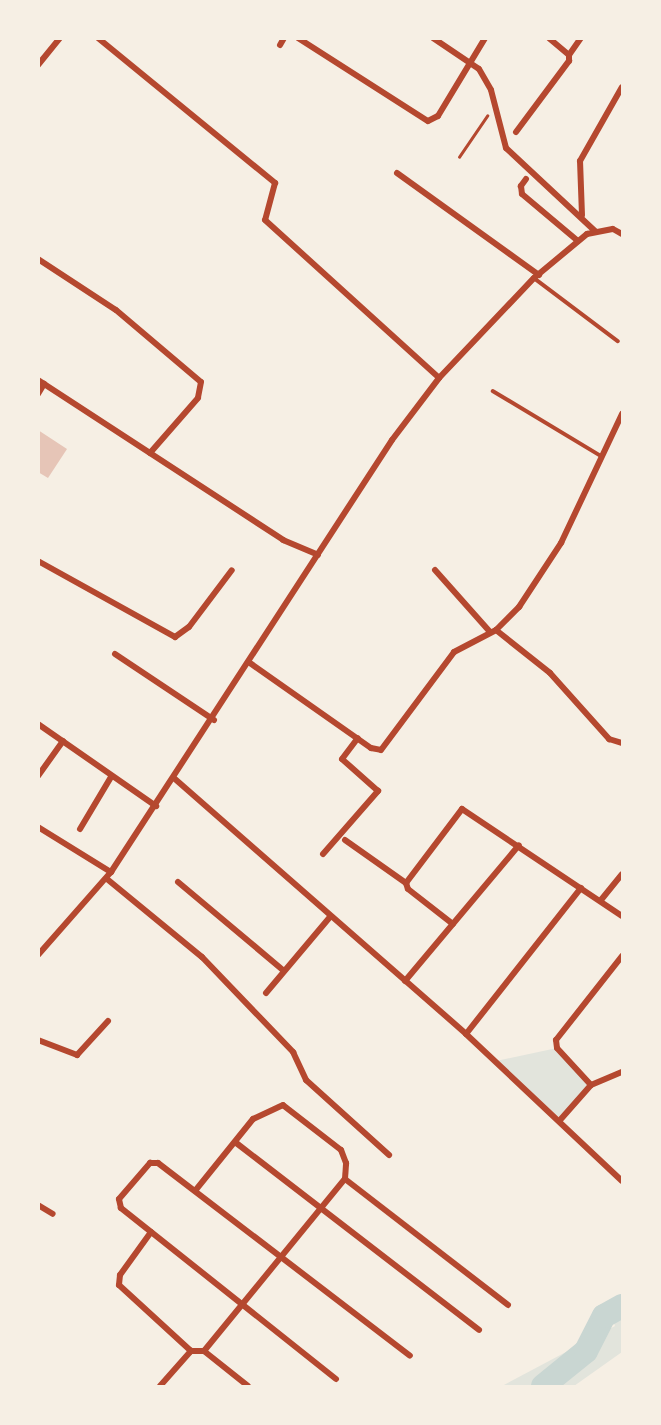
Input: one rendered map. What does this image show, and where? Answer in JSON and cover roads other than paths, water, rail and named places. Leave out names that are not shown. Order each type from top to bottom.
[{"type":"street","points":[[38,65],[60,38]]},
{"type":"street","points":[[98,38],[275,183],[265,220],[439,378]]},
{"type":"street","points":[[298,38],[428,121],[438,116],[485,38]]},
{"type":"street","points":[[433,38],[487,80],[506,148],[582,215],[594,231]]},
{"type":"street","points":[[550,38],[569,55]]},
{"type":"street","points":[[516,132],[550,91],[569,55],[582,38]]},
{"type":"street","points":[[582,215],[580,160],[622,87]]},
{"type":"street","points":[[397,173],[537,276]]},
{"type":"street","points":[[526,179],[522,194],[578,241]]},
{"type":"street","points":[[38,956],[109,876],[214,720],[392,440],[439,378],[537,276],[578,241],[594,231],[613,229],[622,234]]},
{"type":"street","points":[[38,259],[116,310],[201,382],[198,398],[150,453]]},
{"type":"street","points":[[38,394],[41,382],[282,540],[318,555]]},
{"type":"street","points":[[250,663],[376,751],[386,746],[454,652],[493,631],[519,607],[561,542],[622,414]]},
{"type":"street","points":[[38,562],[176,637],[189,626],[232,569]]},
{"type":"street","points":[[435,570],[493,631],[550,673],[609,739],[622,743]]},
{"type":"street","points":[[115,654],[214,720]]},
{"type":"street","points":[[38,724],[156,806]]},
{"type":"street","points":[[323,854],[378,791],[342,759],[358,738]]},
{"type":"street","points":[[38,776],[63,741]]},
{"type":"street","points":[[80,829],[111,777]]},
{"type":"street","points":[[175,779],[561,1119],[622,1181]]},
{"type":"street","points":[[406,883],[456,811],[467,811],[622,916]]},
{"type":"street","points":[[38,827],[109,876],[202,957],[293,1052],[306,1080],[389,1155]]},
{"type":"street","points":[[345,840],[406,883],[408,889],[453,924]]},
{"type":"street","points":[[405,981],[519,845]]},
{"type":"street","points":[[601,900],[622,874]]},
{"type":"street","points":[[178,882],[284,971]]},
{"type":"street","points":[[466,1034],[581,888]]},
{"type":"street","points":[[266,993],[330,916]]},
{"type":"street","points":[[591,1085],[557,1048],[556,1040],[622,956]]},
{"type":"street","points":[[38,1040],[77,1055],[108,1021]]},
{"type":"street","points":[[561,1119],[591,1085],[622,1072]]},
{"type":"street","points":[[195,1191],[235,1142],[267,1110],[291,1107],[341,1150],[345,1179],[508,1305]]},
{"type":"street","points":[[235,1142],[479,1329]]},
{"type":"street","points":[[336,1379],[121,1209],[119,1199],[150,1163],[158,1163],[410,1356]]},
{"type":"street","points":[[204,1351],[345,1179]]},
{"type":"street","points":[[38,1205],[53,1214]]},
{"type":"street","points":[[151,1232],[120,1275],[119,1285],[191,1351],[204,1351],[248,1387]]},
{"type":"street","points":[[160,1387],[191,1351]]},
{"type":"lane","points":[[537,276],[618,341]]},
{"type":"lane","points":[[493,391],[601,456]]},
{"type":"waterway","points":[[543,1386],[586,1351],[604,1316],[622,1306]]}]
